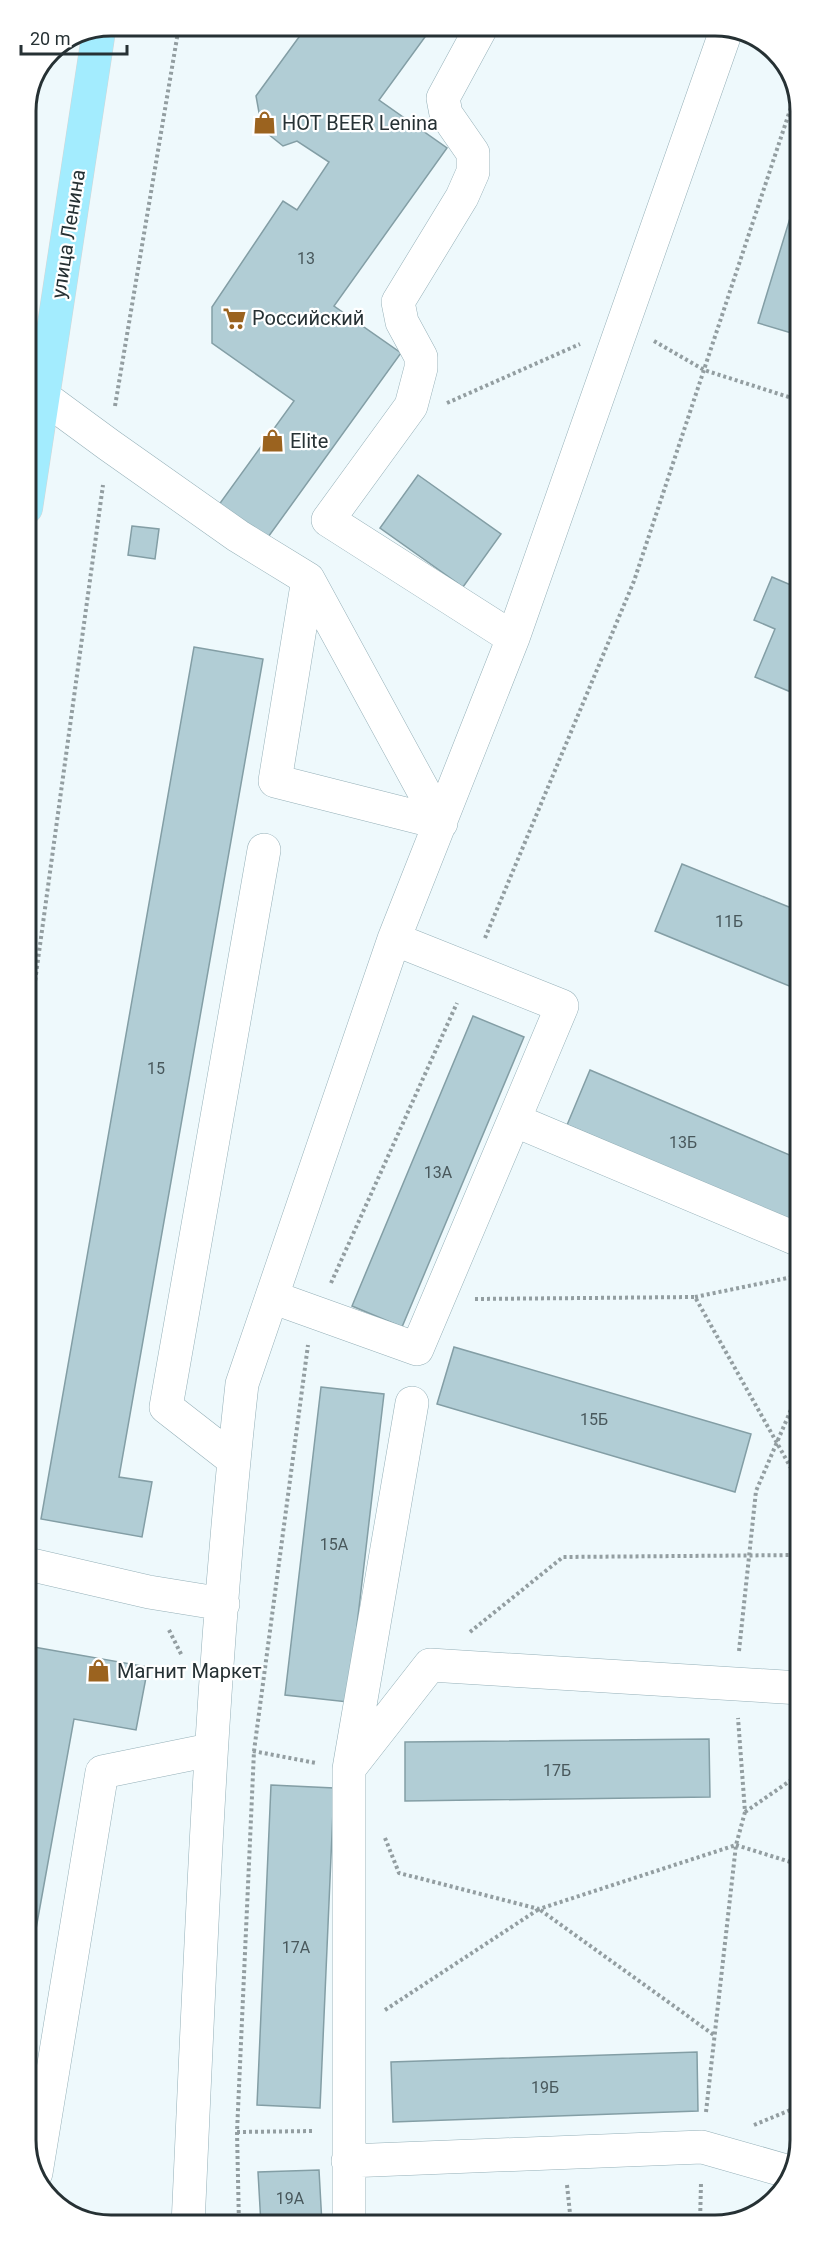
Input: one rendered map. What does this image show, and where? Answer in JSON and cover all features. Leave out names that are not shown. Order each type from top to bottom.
[{"type":"main road","name":"улица Ленина","points":[[36,378],[98,38]]},
{"type":"street","points":[[477,36],[443,98],[446,114],[473,153],[473,172],[462,197],[398,302],[402,322],[421,357],[422,368],[417,387],[411,406],[328,520],[513,638]]},
{"type":"street","points":[[188,2215],[210,1750],[242,1384],[394,939],[513,638],[723,36]]},
{"type":"street","points":[[36,390],[238,536],[308,579],[441,823]]},
{"type":"street","points":[[308,579],[275,781],[441,823]]},
{"type":"street","points":[[234,1460],[166,1407],[264,850]]},
{"type":"street","points":[[272,1297],[417,1349],[562,1006],[394,939]]},
{"type":"street","points":[[514,1120],[790,1236]]},
{"type":"street","points":[[349,2215],[349,1769],[412,1403]]},
{"type":"street","points":[[36,1566],[149,1592],[223,1604]]},
{"type":"street","points":[[349,1769],[430,1665],[790,1687]]},
{"type":"street","points":[[39,2157],[102,1772],[210,1750]]},
{"type":"street","points":[[348,2146],[702,2147],[783,2170]]},
{"type":"path","points":[[36,975],[109,445],[177,36]]},
{"type":"path","points":[[239,2215],[237,2132],[254,1751],[310,1323],[317,1313],[472,970],[633,581],[790,110]]},
{"type":"path","points":[[468,1299],[694,1297],[790,1277]]},
{"type":"path","points":[[694,1297],[790,1466]]},
{"type":"path","points":[[700,2215],[702,2147],[736,1845],[745,1812],[735,1684],[756,1491],[790,1412]]},
{"type":"path","points":[[430,1665],[563,1557],[790,1555]]},
{"type":"path","points":[[254,1751],[349,1769]]},
{"type":"path","points":[[745,1812],[790,1781]]},
{"type":"path","points":[[383,1832],[399,1873],[539,1909],[715,2035]]},
{"type":"path","points":[[349,2034],[539,1909],[736,1845],[790,1862]]},
{"type":"path","points":[[237,2132],[348,2146]]},
{"type":"building","points":[[300,36],[426,36],[379,100],[447,148],[334,306],[401,353],[266,540],[218,506],[294,401],[212,343],[212,307],[283,201],[297,210],[329,162],[297,141],[283,146],[262,129],[256,96]]},
{"type":"building","points":[[790,218],[790,333],[758,323]]},
{"type":"building","points":[[418,475],[501,534],[463,587],[380,528]]},
{"type":"building","points":[[132,526],[159,529],[155,559],[128,555]]},
{"type":"building","points":[[772,577],[790,585],[790,692],[755,677],[775,629],[754,620]]},
{"type":"building","points":[[194,647],[263,659],[119,1477],[152,1482],[142,1537],[41,1519]]},
{"type":"building","points":[[682,864],[790,907],[790,986],[655,931]]},
{"type":"building","points":[[473,1016],[524,1037],[402,1327],[352,1306]]},
{"type":"building","points":[[590,1070],[790,1155],[790,1220],[567,1125]]},
{"type":"building","points":[[454,1347],[751,1434],[735,1492],[437,1404]]},
{"type":"building","points":[[321,1387],[384,1394],[348,1702],[285,1695]]},
{"type":"building","points":[[36,1647],[148,1667],[136,1730],[74,1719],[36,1929]]},
{"type":"building","points":[[709,1739],[710,1797],[405,1801],[405,1742]]},
{"type":"building","points":[[271,1785],[334,1788],[320,2108],[257,2105]]},
{"type":"building","points":[[697,2052],[698,2111],[393,2122],[391,2062]]},
{"type":"building","points":[[319,2170],[322,2215],[260,2215],[258,2172]]},
{"type":"place","name":"HOT BEER Lenina","points":[[264,123]]},
{"type":"place","name":"Российский","points":[[234,318]]},
{"type":"place","name":"Elite","points":[[272,441]]},
{"type":"place","name":"Магнит Маркет","points":[[99,1671]]}]
